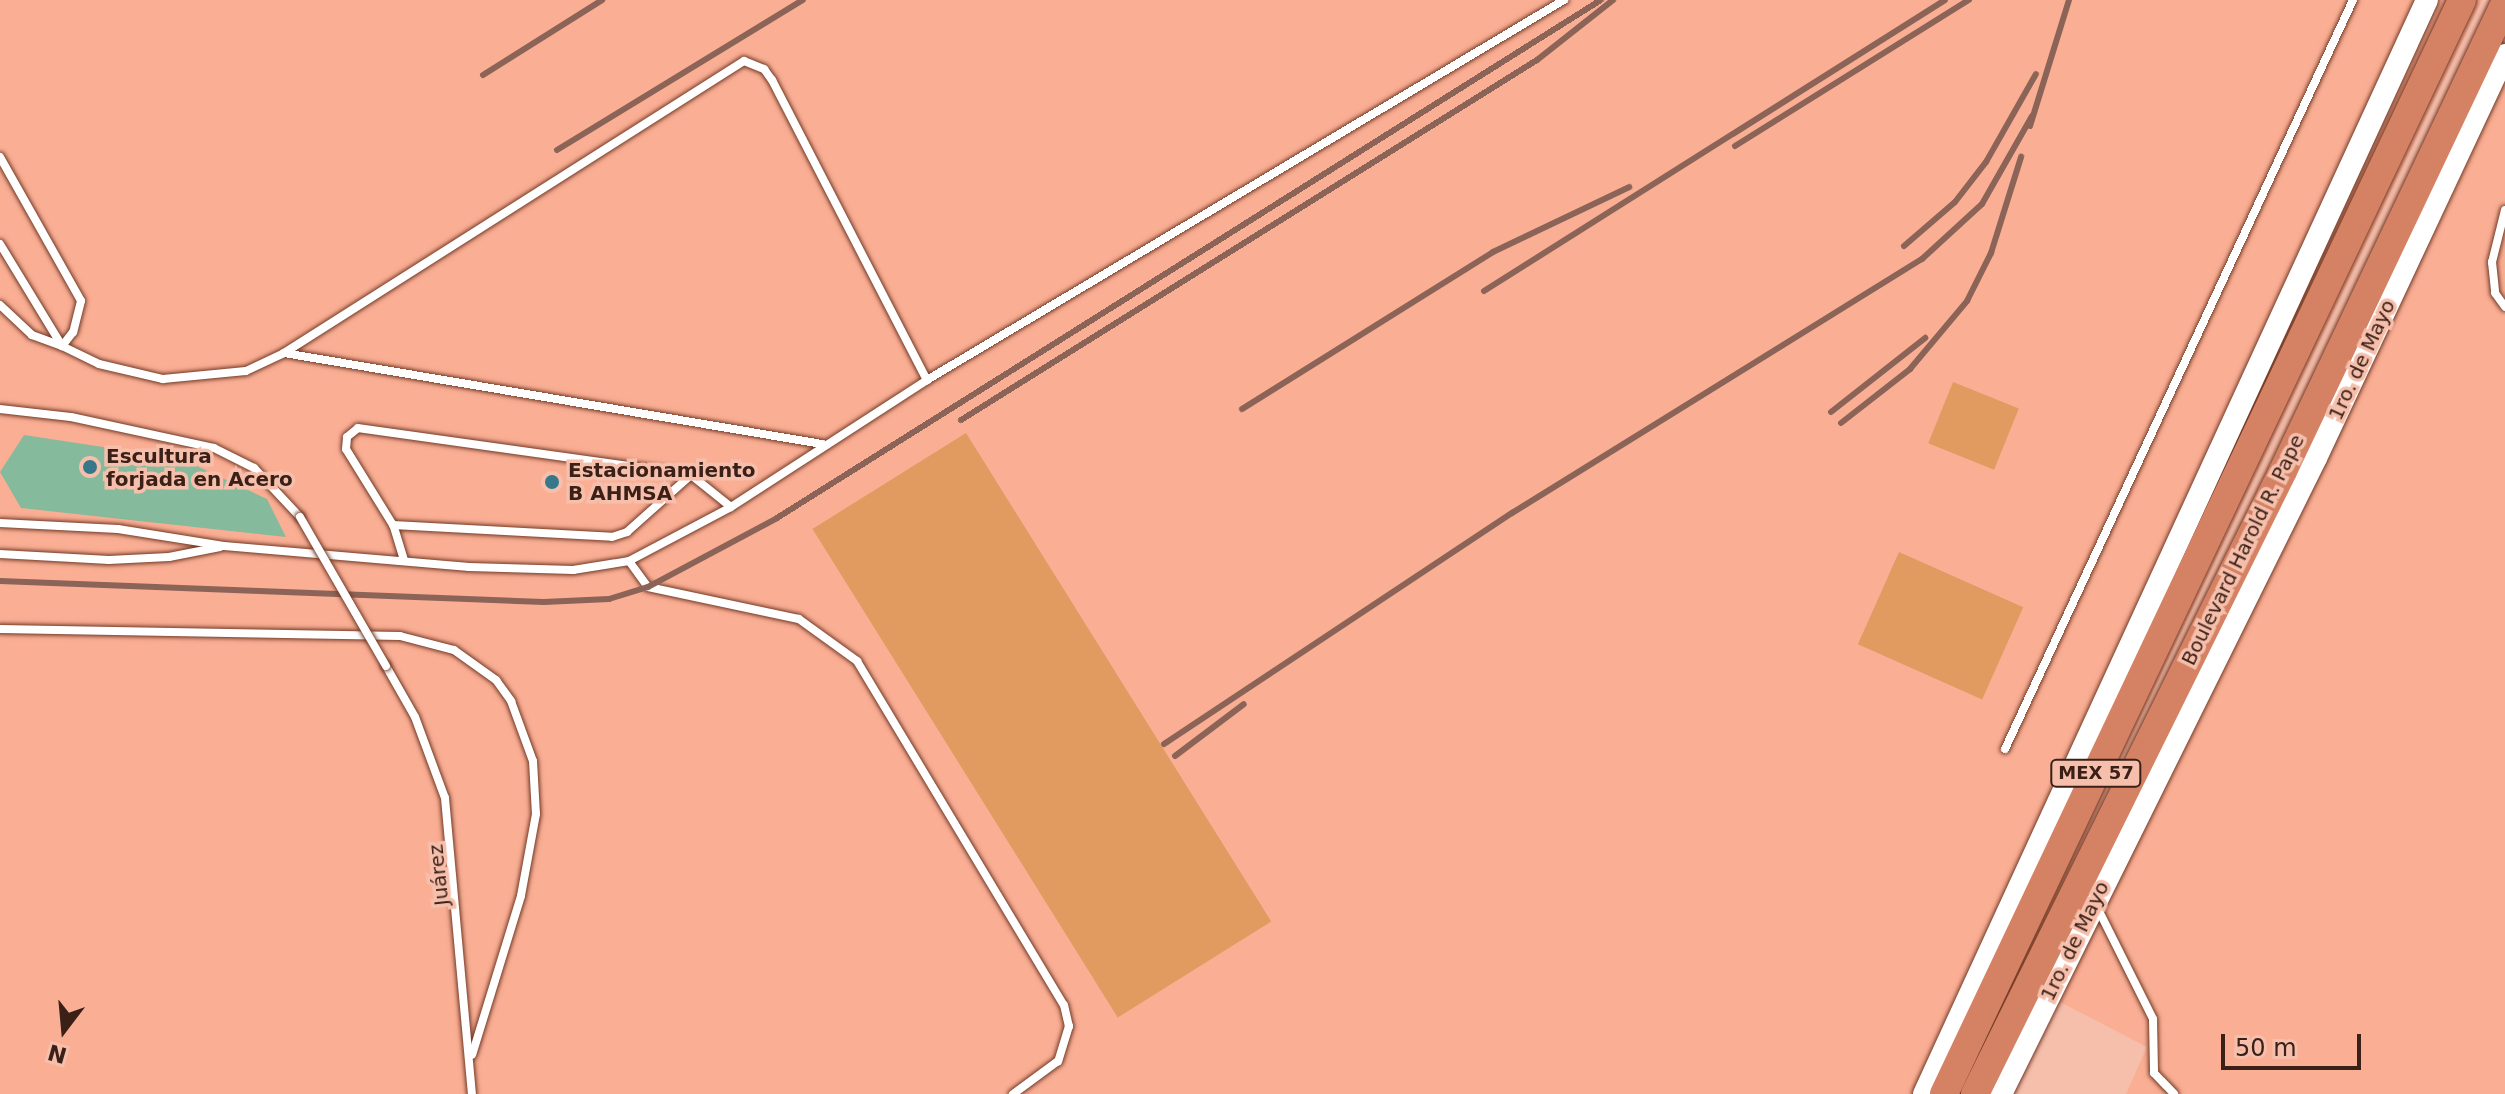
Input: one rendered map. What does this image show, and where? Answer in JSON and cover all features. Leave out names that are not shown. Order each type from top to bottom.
[{"type":"highway","name":"Boulevard Harold R. Pape","points":[[1944,1094],[2462,0]]},
{"type":"highway","name":"Boulevard Harold R. Pape","points":[[1975,1094],[2283,471],[2505,3]]},
{"type":"main road","points":[[1924,1094],[2427,0]]},
{"type":"main road","name":"1ro. de Mayo","points":[[2001,1094],[2316,458],[2505,55]]},
{"type":"lane","points":[[0,523],[131,530],[224,546],[534,570],[629,561],[731,507],[823,444],[927,380],[1564,0]]},
{"type":"lane","points":[[2005,749],[2353,0]]},
{"type":"lane","points":[[0,305],[32,335],[127,373],[163,379],[246,371],[284,353],[744,61],[764,69],[772,80],[927,380]]},
{"type":"lane","points":[[0,157],[79,292],[79,317],[62,346]]},
{"type":"lane","points":[[2505,210],[2492,262],[2495,293],[2505,307]]},
{"type":"lane","points":[[0,244],[62,346]]},
{"type":"lane","points":[[284,353],[823,444]]},
{"type":"lane","name":"Juárez","points":[[0,409],[71,417],[214,448],[254,468],[300,517],[415,717],[445,798],[472,1055],[472,1094]]},
{"type":"lane","points":[[404,560],[393,525],[346,449],[347,437],[358,428],[691,475],[731,507]]},
{"type":"lane","points":[[393,525],[612,537],[627,532],[691,475]]},
{"type":"lane","points":[[0,554],[140,559],[224,546]]},
{"type":"lane","points":[[629,561],[648,587],[799,619],[857,661],[1064,1005],[1069,1026],[1058,1061],[1013,1094]]},
{"type":"lane","points":[[0,629],[400,636],[454,650],[496,680],[511,701],[533,761],[536,814],[521,896],[472,1055]]},
{"type":"lane","points":[[2094,902],[2153,1019],[2154,1073],[2174,1094]]},
{"type":"shaded area","points":[[0,0],[2482,0],[1961,1094],[0,1094]]},
{"type":"shaded area","points":[[2505,81],[2505,1094],[2126,1094],[2147,1047],[2060,1002]]},
{"type":"green space","points":[[24,435],[182,459],[267,499],[286,537],[21,508],[0,472]]},
{"type":"building","points":[[1953,382],[2019,409],[1994,470],[1928,443]]},
{"type":"building","points":[[966,433],[1271,921],[1118,1017],[813,529]]},
{"type":"building","points":[[1899,552],[2023,607],[1982,700],[1858,644]]},
{"type":"railway","points":[[483,75],[602,0]]},
{"type":"railway","points":[[557,150],[803,0]]},
{"type":"railway","points":[[0,581],[544,602],[609,599],[648,587],[777,518],[1601,0]]},
{"type":"railway","points":[[961,420],[1537,60],[1613,0]]},
{"type":"railway","points":[[1484,291],[1945,0]]},
{"type":"railway","points":[[1735,146],[1969,0]]},
{"type":"railway","points":[[2030,126],[2069,0]]},
{"type":"railway","points":[[1904,246],[1955,202],[1986,162],[2036,74]]},
{"type":"railway","points":[[1164,744],[1512,513],[1922,259],[1982,204],[2032,116]]},
{"type":"railway","points":[[1841,423],[1910,369],[1967,301],[1991,253],[2021,157]]},
{"type":"railway","points":[[1242,409],[1493,252],[1629,187]]},
{"type":"railway","points":[[1831,412],[1925,338]]},
{"type":"railway","points":[[1175,756],[1244,704]]},
{"type":"place","name":"Escultura forjada en Acero","points":[[90,467]]},
{"type":"place","name":"Estacionamiento B AHMSA","points":[[552,482]]}]
